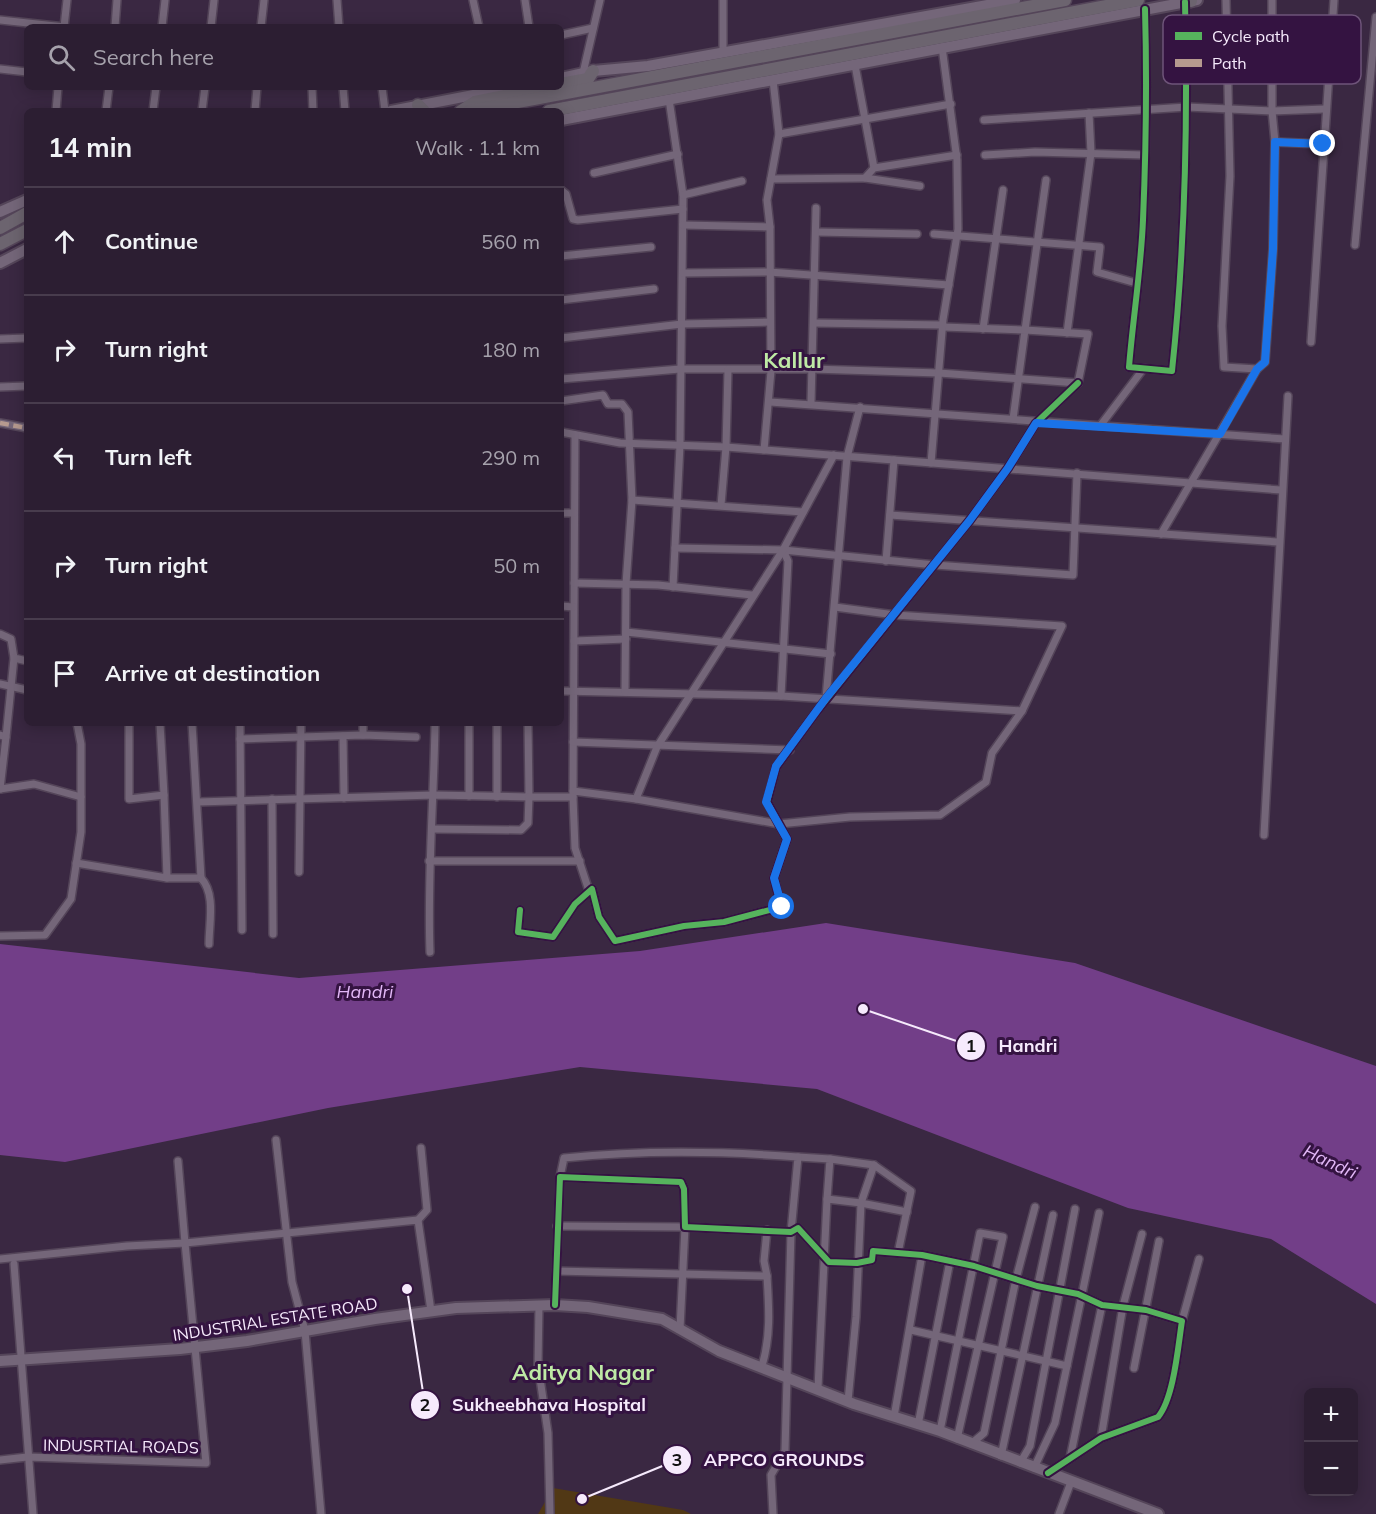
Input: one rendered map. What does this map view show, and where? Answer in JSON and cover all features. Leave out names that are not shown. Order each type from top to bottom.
[{"type":"highway","points":[[486,108],[1065,0]]},
{"type":"highway","points":[[564,108],[1142,5]]},
{"type":"highway","points":[[564,83],[588,79],[588,72]]},
{"type":"highway","points":[[466,108],[476,102],[534,90]]},
{"type":"highway","points":[[0,228],[24,215]]},
{"type":"highway","points":[[0,244],[24,232]]},
{"type":"street","points":[[64,24],[67,0]]},
{"type":"street","points":[[115,24],[117,0]]},
{"type":"street","points":[[162,24],[165,0]]},
{"type":"street","points":[[211,24],[214,0]]},
{"type":"street","points":[[261,24],[264,0]]},
{"type":"street","points":[[337,0],[339,24]]},
{"type":"street","points":[[473,0],[478,24]]},
{"type":"street","points":[[525,0],[529,24]]},
{"type":"street","points":[[588,72],[593,28],[600,0]]},
{"type":"street","points":[[723,0],[723,53]]},
{"type":"street","points":[[564,77],[588,72],[648,66],[1015,0]]},
{"type":"street","points":[[1226,0],[1226,15]]},
{"type":"street","points":[[1333,15],[1334,0]]},
{"type":"street","points":[[564,119],[855,65],[1142,5],[1191,1]]},
{"type":"street","points":[[1142,5],[1148,109],[1144,154],[1143,222],[1129,367],[1172,371],[1185,230],[1188,84]]},
{"type":"street","points":[[1355,245],[1376,17]]},
{"type":"street","points":[[0,20],[37,24]]},
{"type":"street","points":[[564,33],[593,28]]},
{"type":"street","points":[[931,463],[943,326],[957,236],[957,155],[942,47]]},
{"type":"street","points":[[855,65],[874,168]]},
{"type":"street","points":[[0,69],[24,72]]},
{"type":"street","points":[[764,450],[771,371],[770,226],[767,200],[779,134],[773,80]]},
{"type":"street","points":[[1228,84],[1230,176],[1222,326],[1224,367],[1257,369]]},
{"type":"street","points":[[1161,534],[1193,483],[1257,369],[1265,362],[1273,249],[1275,142],[1272,84]]},
{"type":"street","points":[[1311,342],[1327,84]]},
{"type":"street","points":[[56,108],[58,90]]},
{"type":"street","points":[[106,108],[109,90]]},
{"type":"street","points":[[153,108],[156,90]]},
{"type":"street","points":[[202,108],[205,90]]},
{"type":"street","points":[[255,108],[256,90]]},
{"type":"street","points":[[312,90],[314,108]]},
{"type":"street","points":[[343,90],[345,108]]},
{"type":"street","points":[[382,90],[384,108]]},
{"type":"street","points":[[421,108],[502,90]]},
{"type":"street","points":[[669,99],[683,195],[680,445],[673,586]]},
{"type":"street","points":[[779,134],[951,104]]},
{"type":"street","points":[[984,120],[1187,107],[1272,111],[1325,109]]},
{"type":"street","points":[[1068,333],[1091,153],[1089,113]]},
{"type":"street","points":[[1275,142],[1323,144]]},
{"type":"street","points":[[985,155],[1035,152],[1144,154]]},
{"type":"street","points":[[594,172],[678,154]]},
{"type":"street","points":[[865,178],[874,168],[957,155]]},
{"type":"street","points":[[771,179],[865,178],[920,186]]},
{"type":"street","points":[[1013,419],[1046,180]]},
{"type":"street","points":[[683,195],[742,181]]},
{"type":"street","points":[[983,329],[1003,190]]},
{"type":"street","points":[[564,192],[573,219],[578,220],[683,209]]},
{"type":"street","points":[[0,212],[24,201]]},
{"type":"street","points":[[811,403],[816,208]]},
{"type":"street","points":[[683,225],[770,226]]},
{"type":"street","points":[[816,232],[917,234]]},
{"type":"street","points":[[934,234],[1100,247],[1097,272],[1136,283]]},
{"type":"street","points":[[564,256],[651,247]]},
{"type":"street","points":[[0,263],[24,251]]},
{"type":"street","points":[[683,273],[769,272],[949,285]]},
{"type":"street","points":[[564,300],[654,289]]},
{"type":"street","points":[[564,338],[682,324],[770,322]]},
{"type":"street","points":[[520,910],[518,932],[553,938],[575,904],[592,889],[599,917],[615,941],[684,926],[724,922],[782,907],[774,878],[787,839],[766,802],[776,766],[790,750],[826,698],[970,520],[1008,468],[1036,423],[1078,383],[1088,334],[943,326],[814,323]]},
{"type":"street","points":[[0,339],[24,338]]},
{"type":"street","points":[[1100,426],[1143,368]]},
{"type":"street","points":[[564,379],[680,369],[771,371],[812,369],[939,373],[1078,383]]},
{"type":"street","points":[[721,505],[726,447],[728,370]]},
{"type":"street","points":[[0,387],[24,386]]},
{"type":"street","points":[[564,400],[603,395],[608,404],[622,404],[628,411],[632,500],[626,584],[625,692]]},
{"type":"street","points":[[1264,835],[1278,542],[1288,396]]},
{"type":"street","points":[[770,402],[811,403],[1013,419],[1036,423],[1285,439]]},
{"type":"street","points":[[826,698],[836,607],[847,457],[860,407]]},
{"type":"street","points":[[0,423],[24,427]]},
{"type":"street","points":[[564,433],[629,444],[726,447],[1281,490]]},
{"type":"street","points":[[575,435],[573,794],[575,848],[589,891]]},
{"type":"street","points":[[636,799],[657,747],[723,640],[783,550],[834,455]]},
{"type":"street","points":[[886,561],[894,460]]},
{"type":"street","points":[[675,548],[783,550],[935,566],[1073,575],[1077,473]]},
{"type":"street","points":[[632,500],[802,512]]},
{"type":"street","points":[[564,513],[574,513]]},
{"type":"street","points":[[890,515],[1278,542]]},
{"type":"street","points":[[781,696],[788,561],[783,550]]},
{"type":"street","points":[[574,583],[673,586],[752,595]]},
{"type":"street","points":[[564,606],[573,607]]},
{"type":"street","points":[[198,802],[434,795],[529,797],[573,794],[636,799],[779,824],[850,817],[940,815],[986,782],[992,753],[1022,711],[1062,626],[895,615],[836,607]]},
{"type":"street","points":[[0,634],[11,639],[14,658],[3,736],[0,789],[34,784],[81,797]]},
{"type":"street","points":[[574,641],[626,635],[723,640],[831,654]]},
{"type":"street","points":[[14,658],[24,660]]},
{"type":"street","points":[[0,684],[24,689]]},
{"type":"street","points":[[564,692],[781,696],[1022,711]]},
{"type":"street","points":[[1,936],[45,935],[71,898],[81,832],[81,744],[78,726]]},
{"type":"street","points":[[129,726],[129,799],[164,795]]},
{"type":"street","points":[[160,726],[167,878]]},
{"type":"street","points":[[192,726],[201,878],[210,895],[209,944]]},
{"type":"street","points":[[240,726],[242,930]]},
{"type":"street","points":[[299,872],[301,726]]},
{"type":"street","points":[[363,726],[363,735]]},
{"type":"street","points":[[430,952],[429,861],[434,795],[435,726]]},
{"type":"street","points":[[469,726],[469,796]]},
{"type":"street","points":[[497,726],[497,797]]},
{"type":"street","points":[[432,829],[521,830],[528,823],[528,726]]},
{"type":"street","points":[[240,739],[363,735],[416,737]]},
{"type":"street","points":[[343,736],[344,798]]},
{"type":"street","points":[[573,742],[657,747],[790,750]]},
{"type":"street","points":[[272,799],[273,934]]},
{"type":"street","points":[[429,861],[580,861]]},
{"type":"street","points":[[76,863],[109,866],[167,878],[201,878]]},
{"type":"street","points":[[276,1140],[292,1282],[305,1331],[321,1514]]},
{"type":"street","points":[[0,1259],[418,1220],[427,1209],[421,1148]]},
{"type":"street","points":[[555,1305],[560,1177],[564,1158],[680,1150],[830,1159],[874,1165],[910,1191],[898,1253]]},
{"type":"street","points":[[773,1514],[771,1475],[785,1451],[792,1232],[798,1157]]},
{"type":"street","points":[[818,1388],[823,1316],[823,1255],[830,1159]]},
{"type":"street","name":"INDUSRTIAL ROADS","points":[[27,1457],[206,1464],[178,1161]]},
{"type":"street","points":[[848,1401],[856,1317],[861,1203],[874,1165]]},
{"type":"street","points":[[560,1177],[681,1182],[684,1189],[685,1227],[680,1329],[719,1351],[786,1375],[848,1401],[940,1431],[1158,1514]]},
{"type":"street","points":[[827,1199],[907,1212]]},
{"type":"street","points":[[971,1444],[984,1433],[1016,1279],[1035,1208]]},
{"type":"street","points":[[1020,1463],[1030,1446],[1044,1361],[1075,1209]]},
{"type":"street","points":[[1034,1468],[1055,1423],[1099,1214]]},
{"type":"street","points":[[1001,1456],[1053,1215]]},
{"type":"street","points":[[418,1220],[431,1311]]},
{"type":"street","points":[[557,1226],[685,1227],[792,1232],[798,1228],[829,1262],[857,1263],[872,1260],[873,1251],[922,1255],[974,1266],[1037,1286],[1083,1295],[1102,1305],[1146,1310],[1182,1321]]},
{"type":"street","points":[[762,1366],[768,1346],[770,1321],[764,1261],[766,1230]]},
{"type":"street","points":[[940,1431],[956,1341],[980,1233],[1003,1237],[957,1439]]},
{"type":"street","points":[[1101,1438],[1123,1306],[1142,1234]]},
{"type":"street","points":[[1134,1368],[1159,1241]]},
{"type":"street","points":[[894,1417],[911,1330],[922,1255]]},
{"type":"street","points":[[1048,1473],[1101,1438],[1158,1417],[1162,1412],[1168,1398],[1182,1321],[1199,1259]]},
{"type":"street","points":[[918,1425],[950,1261]]},
{"type":"street","points":[[14,1264],[33,1514]]},
{"type":"street","points":[[556,1271],[767,1276]]},
{"type":"street","points":[[539,1305],[538,1365],[548,1433],[550,1514]]},
{"type":"street","name":"INDUSTRIAL ESTATE ROAD","points":[[0,1361],[194,1347],[431,1311],[539,1305],[555,1305],[662,1319],[680,1329]]},
{"type":"street","points":[[1070,1459],[1102,1305]]},
{"type":"street","points":[[911,1330],[1001,1353],[1067,1366]]},
{"type":"street","points":[[0,1460],[27,1457]]},
{"type":"street","points":[[1059,1514],[1071,1482]]},
{"type":"shaded area","points":[[553,1488],[683,1510],[691,1514],[538,1514]]},
{"type":"water","points":[[826,923],[1075,963],[1376,1066],[1376,1304],[1271,1239],[1128,1208],[817,1089],[580,1067],[328,1108],[65,1162],[0,1155],[0,944],[299,978],[640,951]]},
{"type":"marked path","points":[[0,423],[24,427]]},
{"type":"cycle path","points":[[1185,2],[1185,15]]},
{"type":"cycle path","points":[[1145,9],[1146,115],[1143,220],[1129,367],[1172,371],[1180,279],[1186,84]]},
{"type":"cycle path","points":[[520,910],[518,932],[553,937],[575,904],[592,889],[599,917],[615,941],[684,926],[724,922],[781,907],[774,878],[787,839],[767,802],[776,767],[816,712],[970,520],[1008,468],[1036,423],[1078,383]]},
{"type":"cycle path","points":[[555,1305],[560,1177],[681,1182],[684,1189],[685,1227],[791,1232],[798,1228],[829,1262],[857,1263],[872,1260],[873,1251],[922,1255],[974,1266],[1037,1286],[1078,1294],[1102,1305],[1146,1310],[1182,1321],[1172,1385],[1158,1417],[1101,1438],[1048,1473]]},
{"type":"place","name":"Handri","points":[[863,1009]]},
{"type":"place","name":"Sukheebhava Hospital","points":[[407,1289]]},
{"type":"place","name":"APPCO GROUNDS","points":[[582,1499]]},
{"type":"district","name":"Kallur","points":[[794,360]]},
{"type":"district","name":"Aditya Nagar","points":[[583,1372]]},
{"type":"route","points":[[782,907],[774,878],[787,839],[766,802],[776,766],[800,737],[826,698],[970,520],[1008,468],[1036,423],[1220,434],[1257,369],[1265,362],[1273,249],[1275,142],[1323,144]]}]
